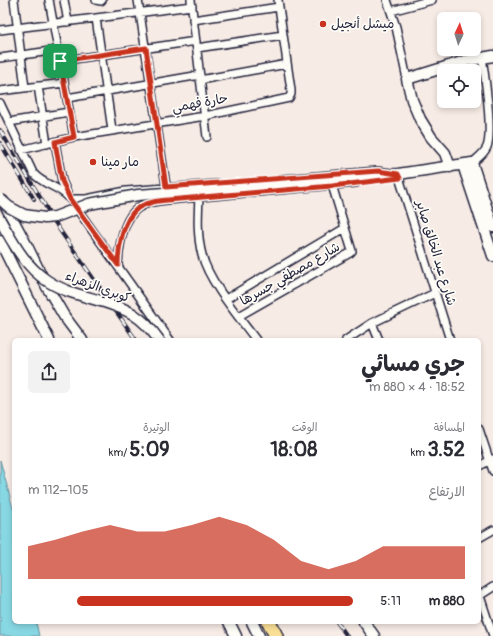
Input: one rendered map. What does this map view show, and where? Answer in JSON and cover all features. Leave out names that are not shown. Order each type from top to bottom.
[{"type":"highway","points":[[270,624],[276,636]]},
{"type":"main road","points":[[450,167],[445,153],[431,137],[420,119],[412,100],[407,79],[482,57],[493,56]]},
{"type":"main road","points":[[0,198],[9,207],[24,215],[45,218],[54,217],[89,204],[138,195],[399,176],[468,164]]},
{"type":"main road","points":[[468,164],[493,227]]},
{"type":"main road","points":[[468,164],[493,256]]},
{"type":"main road","points":[[0,198],[27,246],[47,287],[75,335]]},
{"type":"main road","name":"كوبري الزهراء","points":[[0,220],[18,252],[39,275],[64,290],[120,308],[133,314],[145,323],[157,338]]},
{"type":"main road","points":[[0,241],[48,338]]},
{"type":"main road","points":[[229,624],[236,636]]},
{"type":"main road","points":[[253,624],[259,636]]},
{"type":"main road","points":[[365,624],[374,636]]},
{"type":"street","points":[[14,0],[25,88]]},
{"type":"street","points":[[50,0],[74,137]]},
{"type":"street","points":[[64,0],[68,22]]},
{"type":"street","points":[[96,0],[102,0]]},
{"type":"street","points":[[138,0],[168,200]]},
{"type":"street","points":[[386,0],[400,44],[407,79]]},
{"type":"street","points":[[390,11],[432,0]]},
{"type":"street","points":[[0,30],[140,13],[191,3],[207,137]]},
{"type":"street","points":[[67,98],[287,64],[279,3],[193,20]]},
{"type":"street","points":[[96,18],[112,130]]},
{"type":"street","points":[[60,61],[146,48],[196,45],[283,35]]},
{"type":"street","points":[[0,58],[58,50]]},
{"type":"street","points":[[468,164],[483,154],[490,139],[488,101],[482,57]]},
{"type":"street","name":"حارة فهمي","points":[[21,150],[74,137],[205,116],[289,98],[291,90],[287,64]]},
{"type":"street","points":[[0,91],[64,83]]},
{"type":"street","points":[[38,86],[47,144]]},
{"type":"street","points":[[0,103],[33,173],[45,184],[60,189],[70,199],[169,338]]},
{"type":"street","points":[[9,122],[70,112]]},
{"type":"street","points":[[55,142],[62,181],[70,199]]},
{"type":"street","points":[[70,199],[86,199],[126,191],[166,187],[378,171],[399,176]]},
{"type":"street","points":[[118,265],[118,252],[121,239],[132,216],[138,208],[148,203],[199,197],[332,186],[399,176]]},
{"type":"street","name":"شارع عبد الخالق صابر","points":[[399,176],[449,338]]},
{"type":"street","name":"شارع مصطفي جسرها","points":[[239,316],[350,253],[352,248],[332,186]]},
{"type":"street","points":[[199,197],[199,240],[206,268],[226,299],[255,338]]},
{"type":"street","name":"شارع مصطفي جسرها","points":[[226,299],[345,228]]},
{"type":"street","points":[[349,338],[372,324],[435,293]]},
{"type":"street","points":[[372,324],[378,338]]},
{"type":"street","points":[[481,434],[491,460],[493,471]]},
{"type":"street","points":[[481,465],[491,460]]},
{"type":"street","points":[[481,537],[493,530]]},
{"type":"street","points":[[481,595],[493,586]]},
{"type":"street","points":[[481,599],[493,636]]},
{"type":"water","points":[[0,460],[12,505],[12,624],[36,624],[39,636],[0,636]]},
{"type":"railway","points":[[0,130],[59,229],[135,338]]},
{"type":"railway","points":[[0,143],[34,199]]},
{"type":"railway","points":[[338,624],[347,636]]},
{"type":"place","name":"ميشل أنجيل","points":[[323,24]]},
{"type":"place","name":"مار مينا","points":[[93,162]]},
{"type":"route","points":[[146,48],[166,187],[378,171],[398,174],[400,178],[332,186],[148,203],[138,208],[125,227],[118,252],[118,265],[70,199],[62,181],[55,142],[74,137],[60,61],[146,48]]}]
